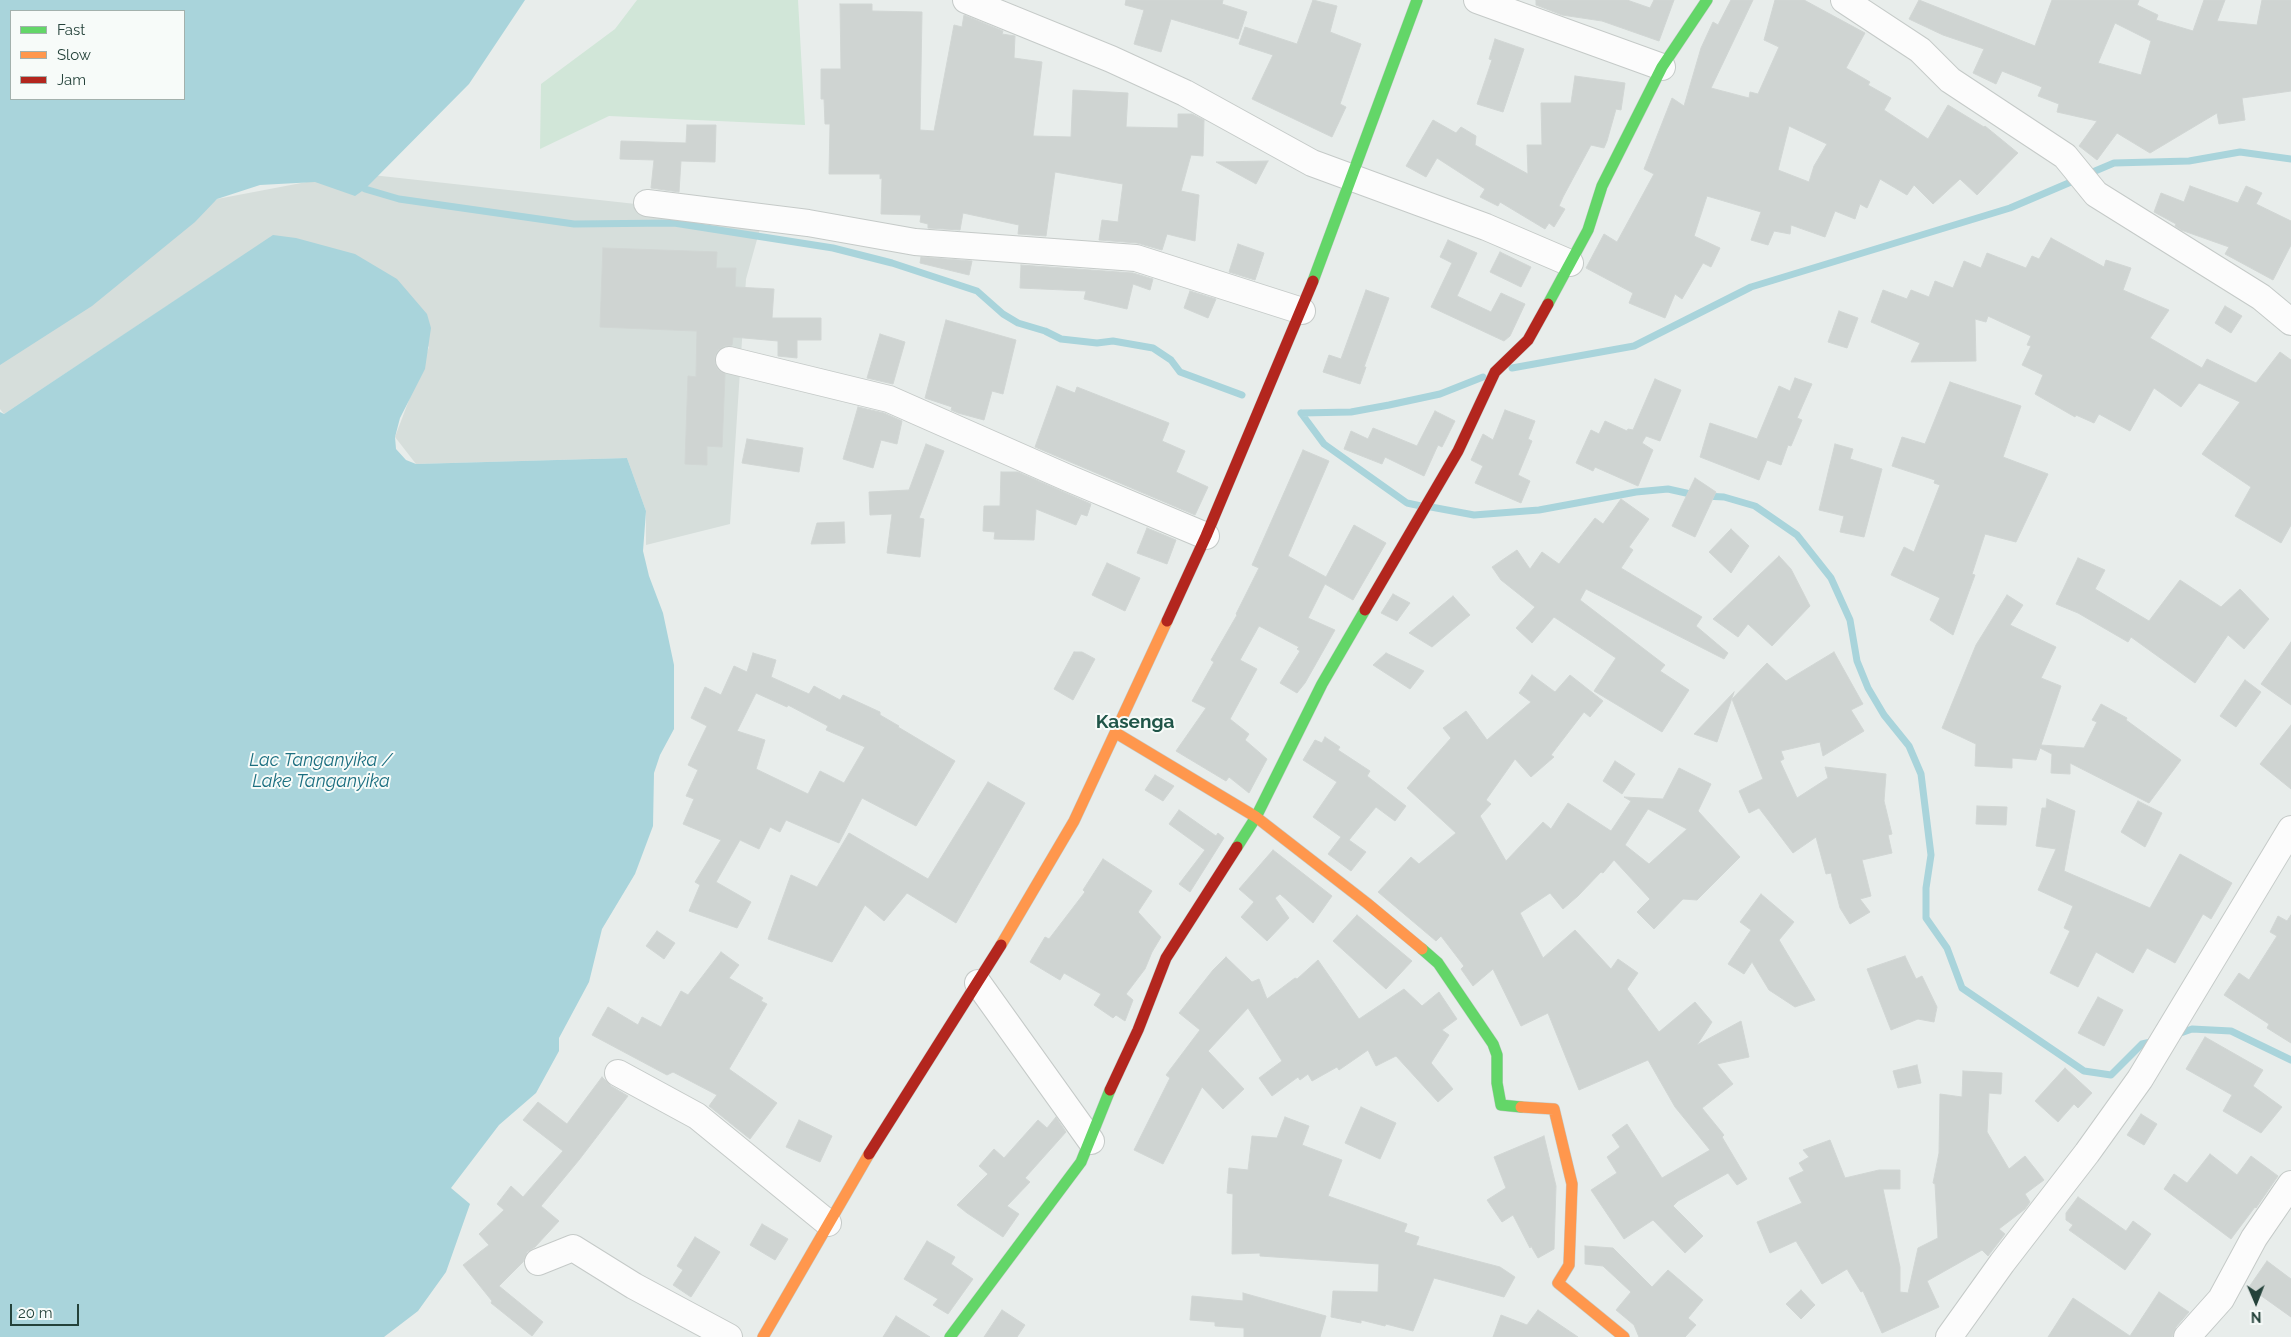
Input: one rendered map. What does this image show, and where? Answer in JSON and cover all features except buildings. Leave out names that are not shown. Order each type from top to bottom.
[{"type":"main road","points":[[764,1337],[870,1153],[978,983],[1074,821],[1206,536],[1302,311],[1417,0]]},
{"type":"main road","points":[[950,1337],[1082,1162],[1119,1068],[1138,1030],[1166,958],[1256,818],[1322,684],[1458,451],[1495,372],[1528,340],[1588,230],[1602,186],[1662,67],[1707,0]]},
{"type":"main road","points":[[1116,733],[1256,818],[1368,904],[1438,962],[1493,1044],[1497,1060],[1497,1083],[1501,1106],[1554,1109],[1572,1184],[1569,1265],[1558,1283],[1624,1337]]},
{"type":"street","points":[[966,0],[1185,93],[1312,163],[1486,227],[1570,263]]},
{"type":"street","points":[[1477,0],[1662,67]]},
{"type":"street","points":[[1844,0],[1920,50],[1950,80],[2065,156],[2096,194],[2261,297],[2291,322]]},
{"type":"street","points":[[647,202],[808,223],[915,242],[1136,258],[1302,311]]},
{"type":"street","points":[[729,360],[890,399],[1068,478],[1206,536]]},
{"type":"street","points":[[1949,1337],[2140,1079],[2291,829]]},
{"type":"street","points":[[978,983],[1091,1141]]},
{"type":"street","points":[[618,1073],[697,1116],[828,1223]]},
{"type":"street","points":[[2188,1337],[2221,1299],[2254,1238],[2291,1184]]},
{"type":"street","points":[[538,1262],[573,1248],[634,1286],[729,1337]]},
{"type":"shaded area","points":[[354,173],[763,218],[746,279],[730,524],[646,545],[646,511],[627,458],[416,464],[395,437],[429,347],[273,236],[4,414],[0,409],[0,364],[217,199]]},
{"type":"green space","points":[[637,0],[798,0],[805,125],[609,116],[540,149],[541,84],[615,29]]},
{"type":"water","points":[[0,0],[525,0],[469,84],[365,189],[355,196],[315,182],[260,185],[217,199],[195,222],[92,306],[0,365]]},
{"type":"water","name":"Lac Tanganyika / Lake Tanganyika","points":[[273,235],[296,238],[355,254],[397,279],[427,314],[431,328],[425,369],[400,418],[395,437],[396,449],[406,460],[416,464],[627,458],[646,511],[643,551],[649,576],[663,613],[674,665],[674,729],[660,755],[654,773],[653,826],[635,874],[602,929],[589,982],[559,1038],[559,1051],[536,1093],[499,1125],[451,1188],[470,1204],[446,1272],[418,1311],[384,1337],[0,1337],[0,412],[4,414]]},
{"type":"waterway","points":[[2088,174],[2114,163],[2189,161],[2240,152],[2291,159]]},
{"type":"waterway","points":[[1512,368],[1634,346],[1751,287],[2010,208],[2078,179]]},
{"type":"waterway","points":[[365,189],[399,199],[574,224],[674,223],[833,248],[892,263],[977,291],[1003,314],[1018,323],[1045,331],[1061,339],[1097,343],[1113,341],[1153,348],[1171,360],[1180,372],[1242,395]]},
{"type":"waterway","points":[[1301,413],[1351,412],[1389,405],[1440,394],[1483,377]]},
{"type":"waterway","points":[[1301,413],[1324,444],[1407,503],[1421,506]]},
{"type":"waterway","points":[[1431,507],[1474,515],[1539,510],[1636,492],[1668,489],[1695,495]]},
{"type":"waterway","points":[[1705,496],[1724,497],[1755,506],[1797,535],[1831,578],[1850,620],[1857,661],[1868,688],[1884,715],[1909,746],[1921,774],[1931,855],[1926,888],[1926,918],[1947,948],[1962,988],[2084,1071],[2111,1075],[2142,1044],[2155,1041]]},
{"type":"waterway","points":[[2175,1035],[2192,1029],[2231,1031],[2291,1060]]},
{"type":"traffic: fast","points":[[1313,281],[1417,0]]},
{"type":"traffic: fast","points":[[1548,304],[1588,230],[1602,186],[1662,67],[1707,0]]},
{"type":"traffic: fast","points":[[1237,847],[1256,817],[1322,684],[1365,610]]},
{"type":"traffic: fast","points":[[1422,949],[1438,963],[1493,1044],[1497,1055],[1497,1083],[1501,1105],[1521,1107]]},
{"type":"traffic: fast","points":[[950,1337],[1081,1162],[1110,1090]]},
{"type":"traffic: slow","points":[[1001,945],[1074,821],[1167,621]]},
{"type":"traffic: slow","points":[[1116,733],[1256,817],[1368,904],[1422,949]]},
{"type":"traffic: slow","points":[[1521,1107],[1554,1109],[1572,1184],[1569,1265],[1558,1283],[1624,1337]]},
{"type":"traffic: slow","points":[[763,1337],[869,1154]]},
{"type":"traffic: jam","points":[[1167,621],[1206,536],[1313,281]]},
{"type":"traffic: jam","points":[[1365,610],[1458,451],[1495,372],[1528,340],[1548,304]]},
{"type":"traffic: jam","points":[[1110,1090],[1138,1030],[1166,958],[1237,847]]},
{"type":"traffic: jam","points":[[869,1154],[1001,945]]},
{"type":"district","name":"Kasenga","points":[[1135,722]]}]
